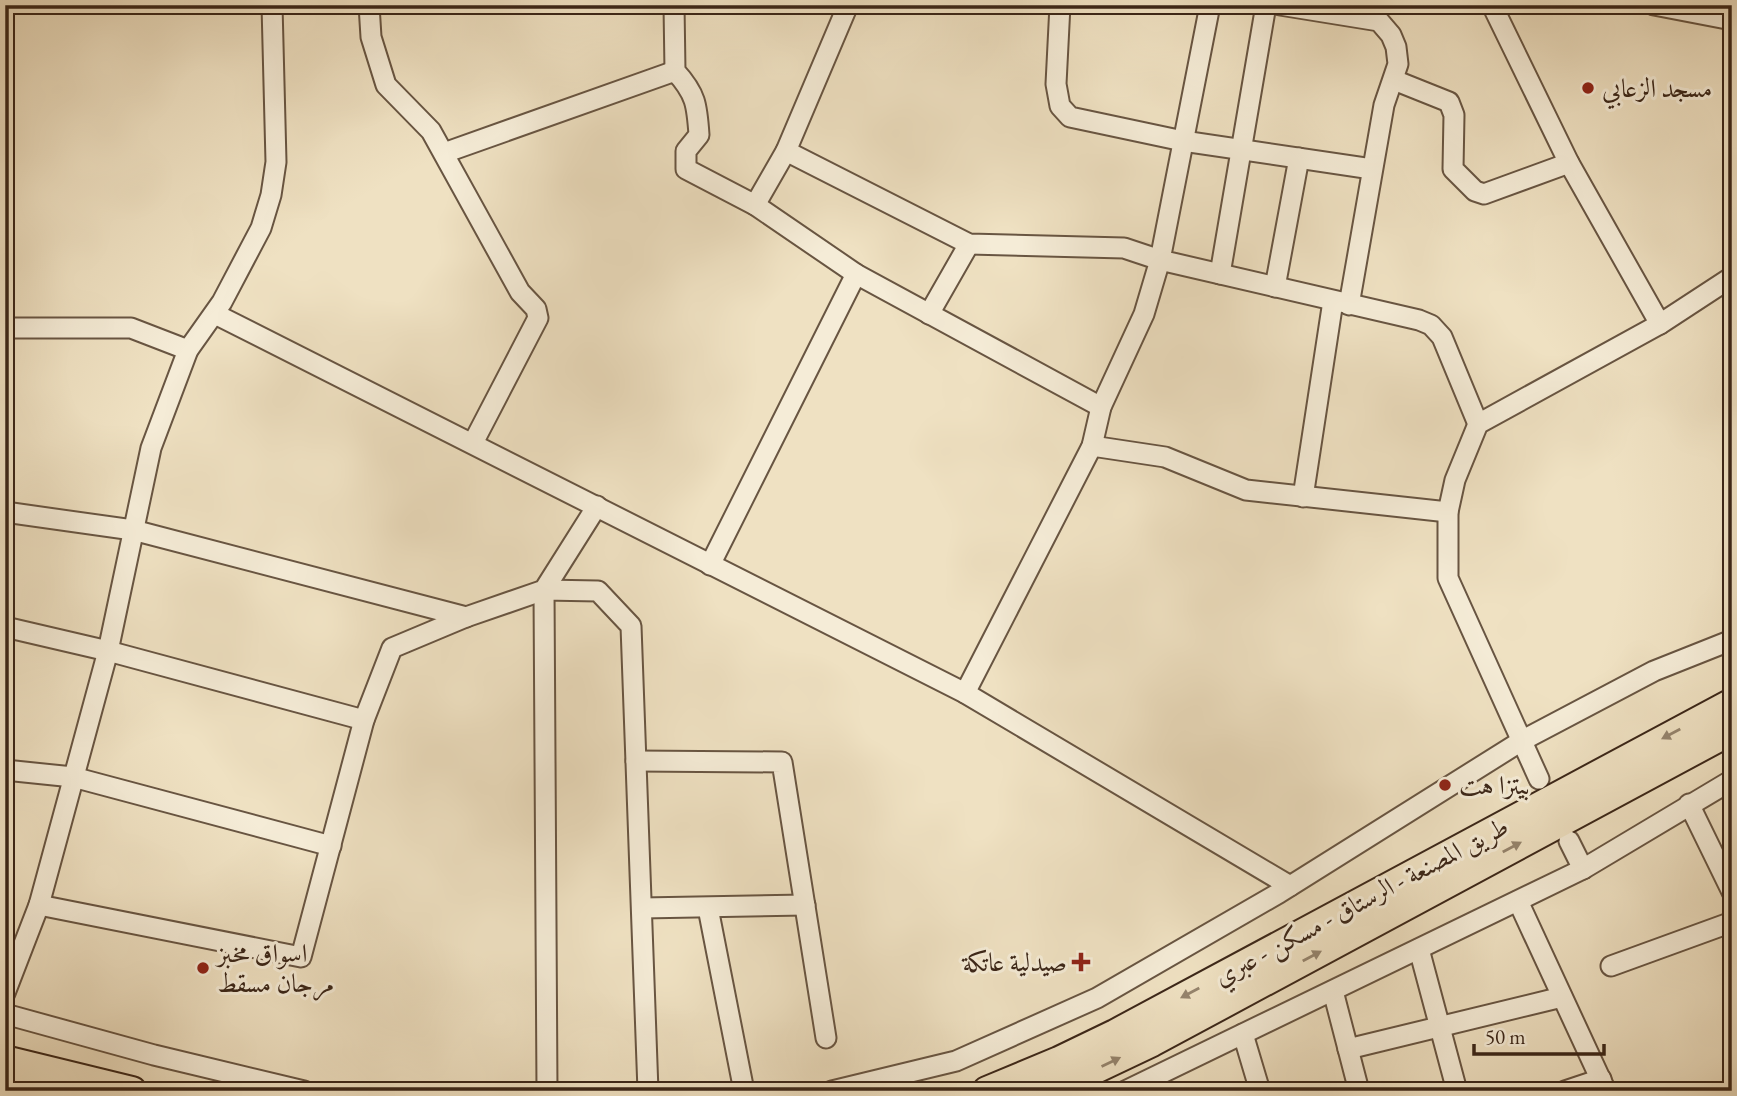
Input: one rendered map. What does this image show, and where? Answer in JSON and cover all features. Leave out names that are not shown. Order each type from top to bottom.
[{"type":"highway","name":"طريق المصنعة - الرستاق - مسكن - عبري","points":[[987,1091],[1115,1034],[1732,703]]},
{"type":"highway","name":"طريق المصنعة - الرستاق - مسكن - عبري","points":[[1049,1091],[1152,1042],[1732,730]]},
{"type":"highway","points":[[5,1060],[132,1091]]},
{"type":"highway","points":[[5,1086],[25,1091]]},
{"type":"street","points":[[5,993],[39,905],[108,651],[151,448],[188,350],[215,314],[261,228],[271,195],[276,162],[272,5]]},
{"type":"street","points":[[369,5],[371,37],[386,85],[431,131],[520,292],[536,309],[538,318],[472,443]]},
{"type":"street","points":[[674,5],[675,71],[690,88],[697,104],[699,135],[686,151],[686,169],[755,205],[856,274],[1101,407]]},
{"type":"street","points":[[755,205],[786,151],[848,5]]},
{"type":"street","points":[[1060,5],[1056,84],[1060,106],[1070,117],[1183,141],[1372,169]]},
{"type":"street","points":[[965,693],[1092,446],[1101,407],[1144,314],[1160,260],[1210,5]]},
{"type":"street","points":[[1220,274],[1266,5]]},
{"type":"street","points":[[1280,5],[1379,21],[1388,30],[1396,47],[1398,64],[1384,105],[1303,497]]},
{"type":"street","points":[[1492,5],[1569,163],[1660,324]]},
{"type":"street","points":[[1654,5],[1731,21]]},
{"type":"street","points":[[444,153],[675,71]]},
{"type":"street","points":[[1394,80],[1449,102],[1454,115],[1453,169],[1475,191],[1484,194],[1569,163]]},
{"type":"street","points":[[786,151],[969,244],[1124,248],[1160,260],[1432,325],[1442,337],[1478,424]]},
{"type":"street","points":[[1275,287],[1299,158]]},
{"type":"street","points":[[929,314],[969,244]]},
{"type":"street","points":[[710,565],[856,274]]},
{"type":"street","points":[[1539,779],[1448,578],[1448,512],[1455,480],[1478,424],[1660,324],[1732,277]]},
{"type":"street","points":[[215,314],[965,693],[1290,886]]},
{"type":"street","points":[[5,328],[131,328],[188,350]]},
{"type":"street","points":[[1092,446],[1165,457],[1246,490],[1448,512]]},
{"type":"street","points":[[547,1091],[544,590],[597,506]]},
{"type":"street","points":[[5,512],[133,530],[466,617]]},
{"type":"street","points":[[39,905],[301,957],[364,720],[392,648],[466,617],[544,590],[598,592],[631,626],[648,1091]]},
{"type":"street","points":[[5,627],[108,651],[364,720]]},
{"type":"street","points":[[832,1091],[956,1061],[1097,998],[1290,886],[1523,740],[1654,671],[1732,640]]},
{"type":"street","points":[[636,761],[782,762],[825,1038]]},
{"type":"street","points":[[5,770],[73,777],[331,846]]},
{"type":"street","points":[[1125,1091],[1159,1083],[1242,1034],[1583,869],[1732,780]]},
{"type":"street","points":[[1689,804],[1732,892]]},
{"type":"street","points":[[1569,841],[1583,869]]},
{"type":"street","points":[[1518,901],[1603,1085],[1565,1091]]},
{"type":"street","points":[[642,908],[804,905]]},
{"type":"street","points":[[708,908],[744,1091]]},
{"type":"street","points":[[1611,967],[1732,922]]},
{"type":"street","points":[[1419,949],[1457,1091]]},
{"type":"street","points":[[1333,991],[1359,1091]]},
{"type":"street","points":[[1348,1049],[1562,996]]},
{"type":"street","points":[[5,1014],[154,1055],[304,1091]]},
{"type":"street","points":[[1242,1034],[1260,1091]]},
{"type":"place","name":"مسجد الزعابي","points":[[1588,88]]},
{"type":"place","name":"بيتزا هت","points":[[1445,785]]},
{"type":"place","name":"صيدلية عاتكة","points":[[1081,962]]},
{"type":"place","name":"اسواق مخبز مرجان مسقط","points":[[203,968]]}]
